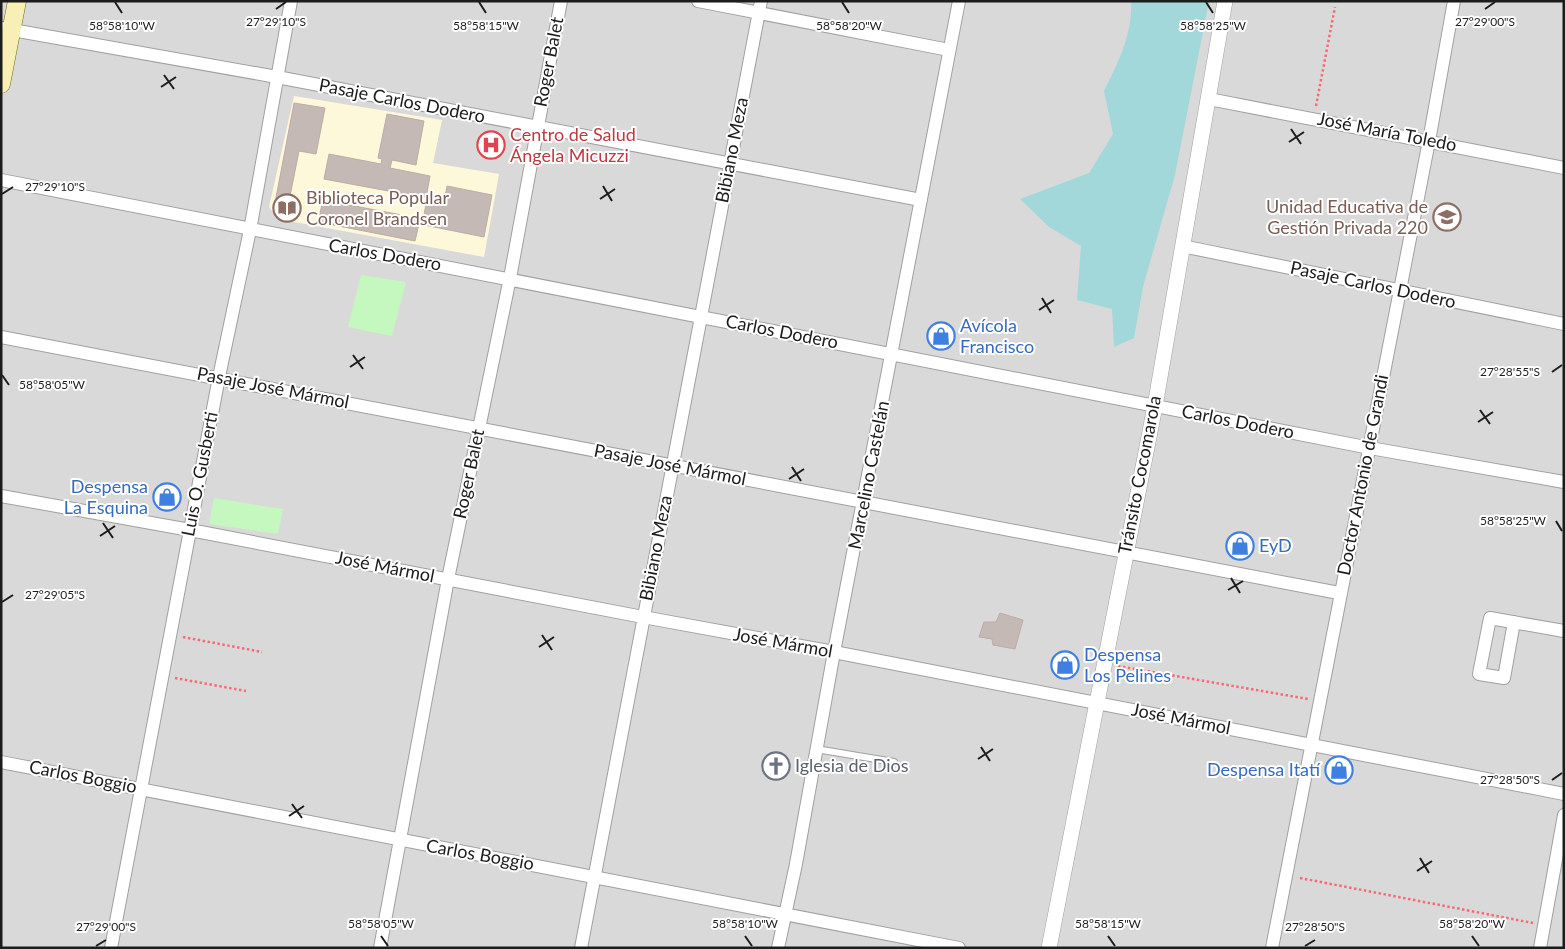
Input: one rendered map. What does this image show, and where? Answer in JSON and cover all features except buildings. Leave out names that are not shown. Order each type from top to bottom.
[{"type":"main road","points":[[1,84],[6,29],[17,1]]},
{"type":"street","name":"Luis O. Gusberti","points":[[111,948],[219,377],[250,230],[290,1]]},
{"type":"street","name":"Roger Balet","points":[[380,948],[448,579],[510,278],[561,1]]},
{"type":"street","points":[[698,1],[760,8],[949,50]]},
{"type":"street","name":"Marcelino Castelán","points":[[778,948],[796,864],[834,652],[959,1]]},
{"type":"street","name":"Tránsito Cocomarola","points":[[1049,948],[1155,406],[1225,1]]},
{"type":"street","name":"Doctor Antonio de Grandi","points":[[1272,948],[1370,448],[1454,1]]},
{"type":"street","name":"Bibiano Meza","points":[[580,948],[760,8]]},
{"type":"street","name":"Pasaje Carlos Dodero","points":[[6,29],[277,77],[729,165],[921,200]]},
{"type":"street","name":"José María Toledo","points":[[1209,99],[1564,168]]},
{"type":"street","name":"Carlos Dodero","points":[[1,180],[250,230],[510,278],[1370,448],[1564,482]]},
{"type":"street","name":"Pasaje Carlos Dodero","points":[[1182,246],[1564,324]]},
{"type":"street","name":"Pasaje José Mármol","points":[[1,337],[219,377],[1340,594]]},
{"type":"street","name":"José Mármol","points":[[1,496],[834,652],[1564,794]]},
{"type":"street","points":[[1514,622],[1504,678],[1479,674],[1490,618],[1514,622],[1564,631]]},
{"type":"street","name":"Carlos Boggio","points":[[1,762],[141,788],[400,841],[593,875],[785,916],[959,948]]},
{"type":"street","points":[[1540,948],[1564,816]]},
{"type":"lane","points":[[816,749],[894,762]]},
{"type":"path","points":[[1314,118],[1335,7]]},
{"type":"path","points":[[170,635],[262,652]]},
{"type":"path","points":[[1104,664],[1319,701]]},
{"type":"path","points":[[163,676],[246,692]]},
{"type":"path","points":[[1286,875],[1544,925]]},
{"type":"shaded area","points":[[1,1],[1564,1],[1564,948],[1,948]]},
{"type":"shaded area","points":[[294,96],[442,120],[433,163],[499,174],[484,257],[278,219],[269,207]]},
{"type":"green space","points":[[361,275],[406,282],[392,336],[348,327]]},
{"type":"green space","points":[[214,498],[283,509],[278,534],[209,524]]},
{"type":"water","points":[[1131,1],[1209,1],[1175,175],[1143,287],[1134,338],[1114,347],[1112,309],[1077,300],[1081,246],[1049,227],[1020,199],[1089,173],[1113,134],[1104,91],[1124,48],[1130,25]]},
{"type":"place","name":"Centro de Salud Ángela Micuzzi","points":[[491,145]]},
{"type":"place","name":"Biblioteca Popular Coronel Brandsen","points":[[287,208]]},
{"type":"place","name":"Unidad Educativa de Gestión Privada 220","points":[[1447,217]]},
{"type":"place","name":"Avícola Francisco","points":[[941,336]]},
{"type":"place","name":"Despensa La Esquina","points":[[167,497]]},
{"type":"place","name":"EyD","points":[[1240,546]]},
{"type":"place","name":"Despensa Los Pelines","points":[[1065,665]]},
{"type":"place","name":"Iglesia de Dios","points":[[776,766]]},
{"type":"place","name":"Despensa Itatí","points":[[1339,770]]}]
